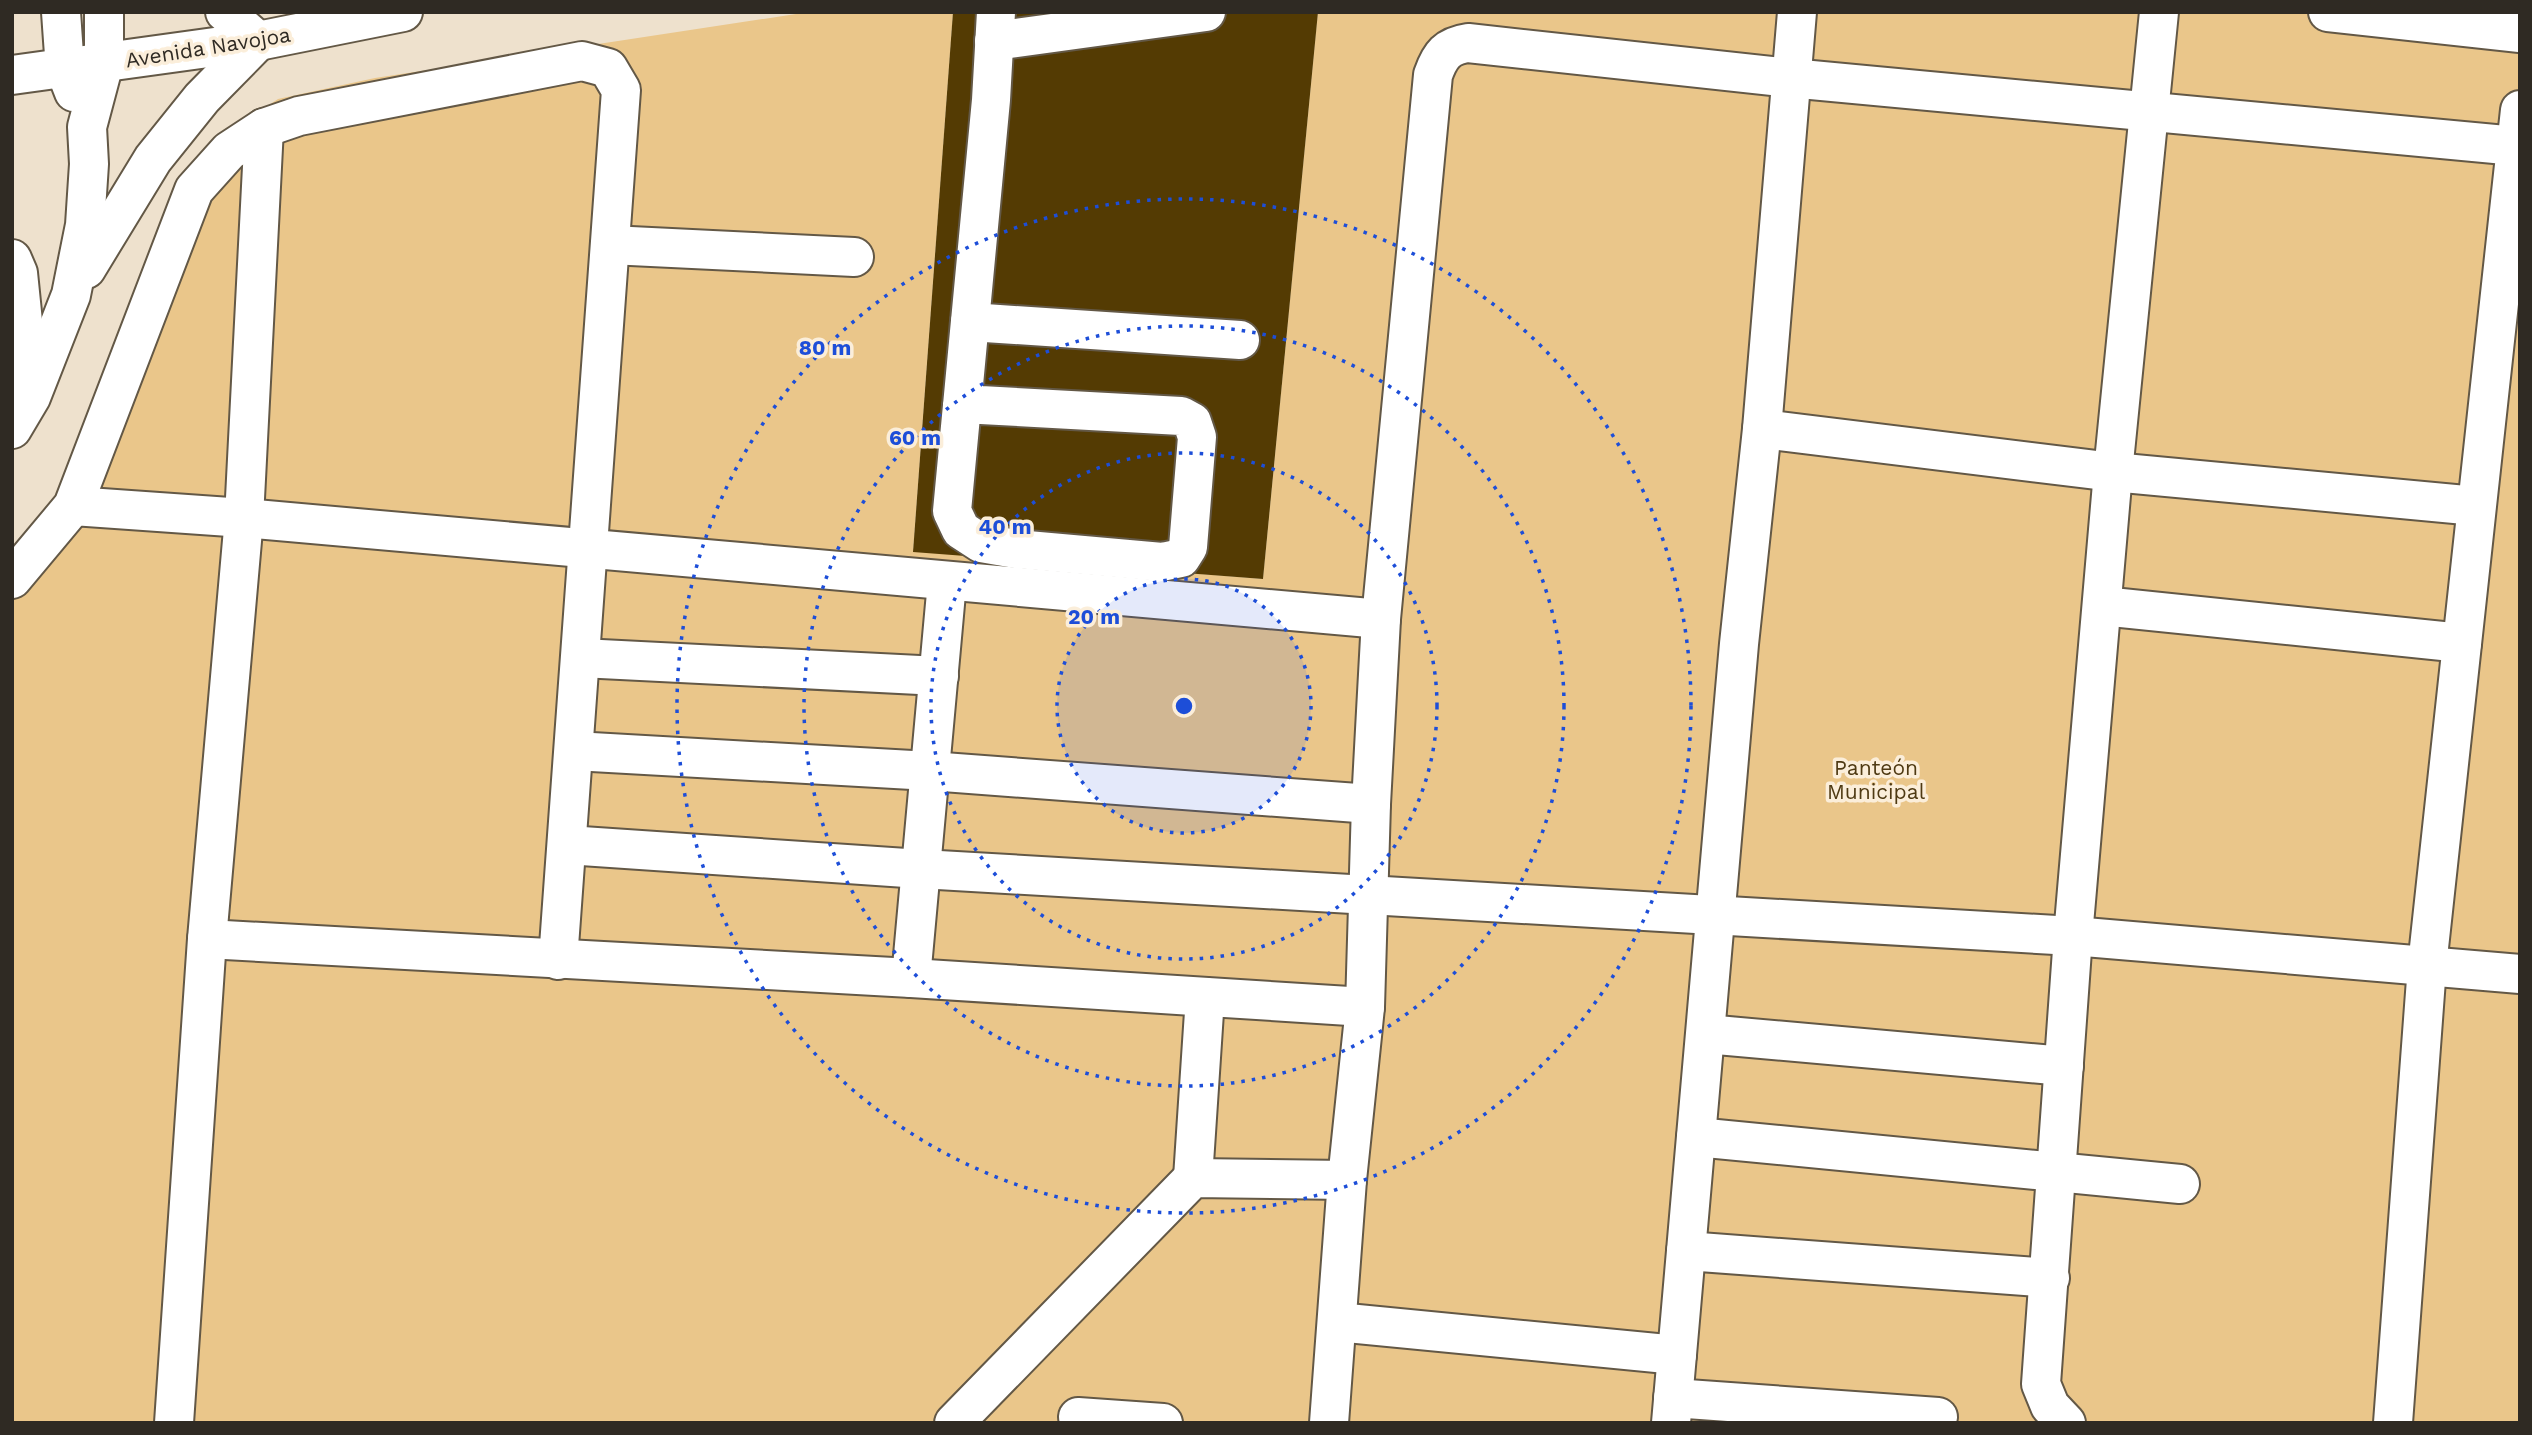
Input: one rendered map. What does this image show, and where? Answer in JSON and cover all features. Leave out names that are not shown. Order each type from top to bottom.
[{"type":"street","points":[[61,12],[65,69],[87,127],[89,164],[85,225],[71,295]]},
{"type":"street","points":[[87,127],[104,63],[104,12]]},
{"type":"street","points":[[22,413],[71,295],[153,159],[202,98],[258,41],[225,12]]},
{"type":"street","name":"Avenida Navojoa","points":[[12,75],[258,41],[403,12]]},
{"type":"street","points":[[962,404],[1181,416],[1192,422],[1198,437],[1188,547],[1181,558],[1162,562],[1016,549],[981,543],[961,530],[952,511],[962,404],[991,100],[995,27],[1206,12]]},
{"type":"street","points":[[1797,12],[1762,429],[1739,644],[1672,1410],[1938,1417]]},
{"type":"street","points":[[2066,1423],[2049,1406],[2041,1384],[2073,936],[2113,472],[2159,12]]},
{"type":"street","points":[[2328,12],[2520,33]]},
{"type":"street","points":[[1329,1423],[1347,1180],[1365,1007],[1371,804],[1381,619],[1433,75],[1440,56],[1453,45],[1468,43],[1790,78],[2150,112],[2518,128],[2427,966],[2393,1423]]},
{"type":"street","points":[[12,579],[73,506],[194,190],[229,151],[264,128],[299,116],[582,61],[608,68],[621,90],[558,960]]},
{"type":"street","points":[[174,1423],[207,939],[244,518],[264,128]]},
{"type":"street","points":[[610,245],[854,257]]},
{"type":"street","points":[[12,258],[18,273],[22,413]]},
{"type":"street","points":[[970,322],[1240,340]]},
{"type":"street","points":[[1762,429],[2113,472],[2476,506]]},
{"type":"street","points":[[73,506],[244,518],[1381,619]]},
{"type":"street","points":[[911,978],[947,582]]},
{"type":"street","points":[[2102,606],[2462,643]]},
{"type":"street","points":[[581,658],[939,676]]},
{"type":"street","points":[[574,751],[930,771],[1371,804]]},
{"type":"street","points":[[567,845],[921,869],[2073,936],[2520,974]]},
{"type":"street","points":[[207,939],[911,978],[1365,1007]]},
{"type":"street","points":[[954,1423],[1193,1178],[1205,997]]},
{"type":"street","points":[[1706,1034],[2064,1066]]},
{"type":"street","points":[[1696,1137],[2180,1184]]},
{"type":"street","points":[[1193,1178],[1347,1180]]},
{"type":"street","points":[[1686,1251],[2050,1278]]},
{"type":"street","points":[[1337,1322],[1676,1355]]},
{"type":"street","points":[[1078,1417],[1163,1423]]},
{"type":"green space","name":"Panteón Municipal","points":[[809,12],[953,12],[913,551],[1263,579],[1318,12],[2520,12],[2520,1423],[12,1423],[12,559],[51,511],[231,130],[278,99],[375,78]]},
{"type":"building","points":[[953,12],[1318,12],[1263,579],[913,552]]}]
